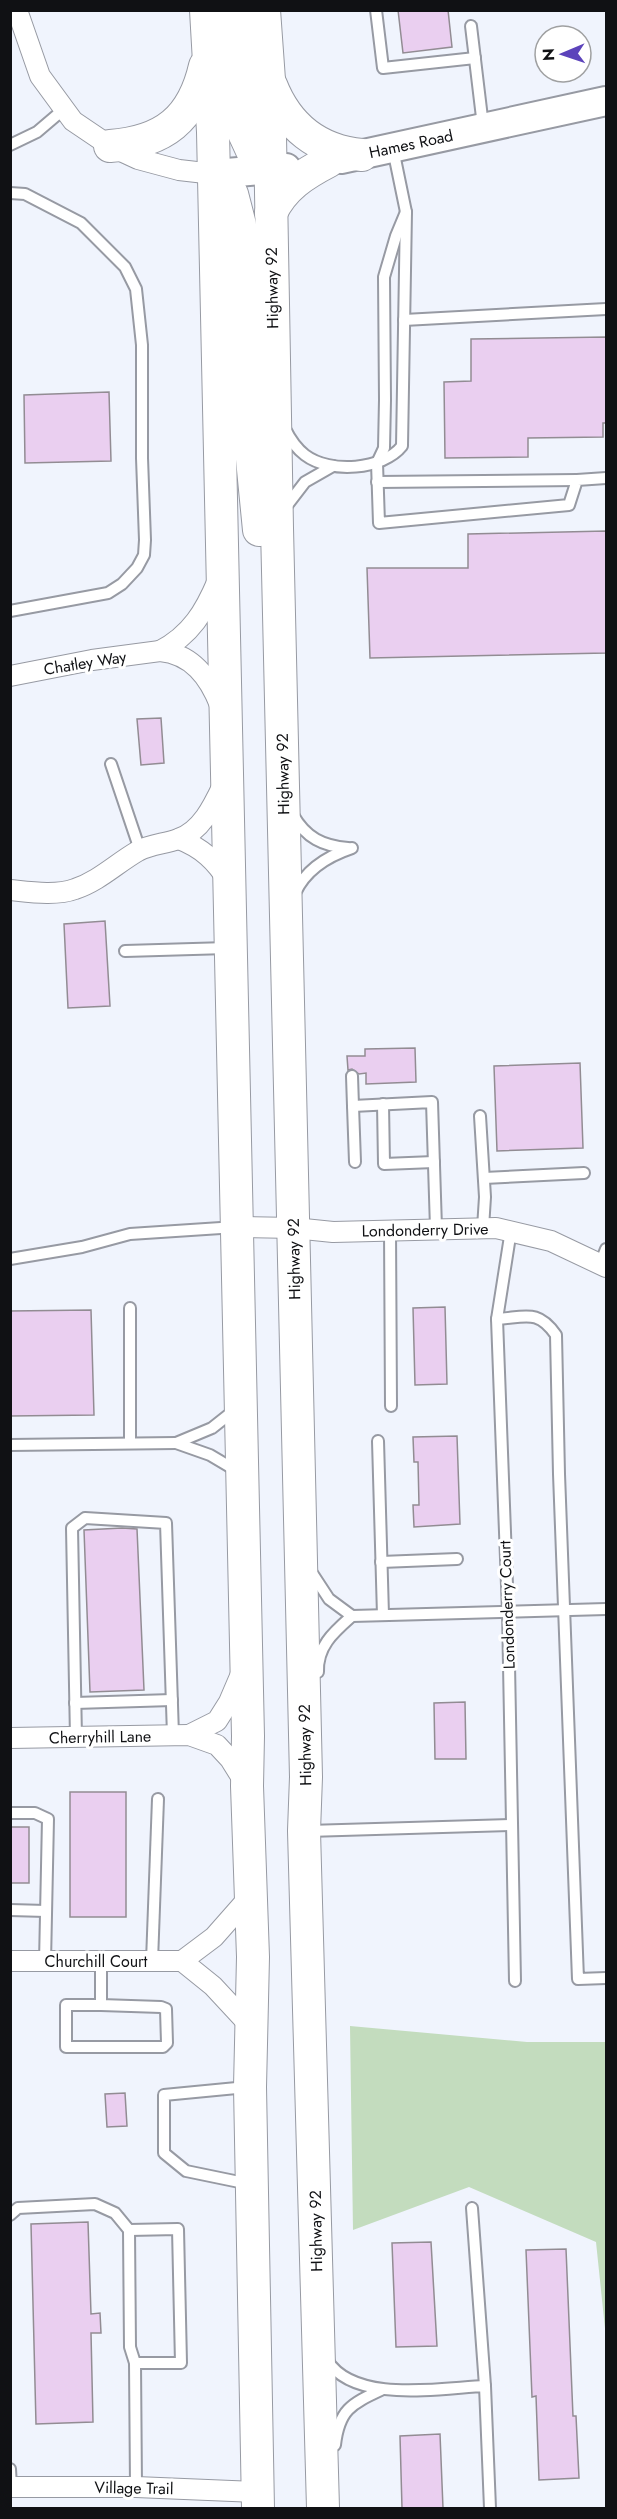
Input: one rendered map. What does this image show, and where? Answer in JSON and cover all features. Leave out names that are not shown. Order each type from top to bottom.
[{"type":"main road","points":[[206,10],[210,48],[214,174],[247,1659],[253,1957],[250,2087],[258,2500]]},
{"type":"main road","points":[[235,10],[243,131],[255,157],[271,171]]},
{"type":"main road","name":"Highway 92","points":[[264,10],[269,80],[301,1553],[313,1770],[304,1831],[323,2508]]},
{"type":"main road","points":[[110,146],[140,142],[157,136],[174,126],[186,113],[196,95],[210,48]]},
{"type":"main road","points":[[269,80],[280,106],[309,137],[336,150],[362,155]]},
{"type":"main road","points":[[271,213],[281,196],[296,181],[329,161]]},
{"type":"main road","points":[[214,174],[232,194],[240,225],[247,408],[254,483],[262,545],[279,600]]},
{"type":"street","points":[[17,10],[40,76],[73,121],[110,146],[158,165],[214,174]]},
{"type":"street","name":"Hames Road","points":[[214,174],[271,171],[362,155],[606,101]]},
{"type":"street","name":"Chatley Way","points":[[10,676],[92,660],[160,651],[178,641],[195,625],[222,572]]},
{"type":"street","name":"Chatley Way","points":[[160,651],[180,656],[194,664],[210,684],[225,718]]},
{"type":"street","points":[[10,890],[43,892],[73,890],[93,881],[140,850],[179,839],[198,826],[205,818],[226,779]]},
{"type":"street","points":[[179,839],[209,856],[229,883]]},
{"type":"street","name":"Londonderry Drive","points":[[236,1227],[294,1228],[333,1232],[436,1228],[511,1230],[551,1241],[604,1260]]},
{"type":"street","points":[[181,1735],[217,1721],[229,1702],[247,1659]]},
{"type":"street","points":[[181,1735],[217,1745],[230,1759],[248,1786]]},
{"type":"street","name":"Cherryhill Lane","points":[[10,1738],[181,1735]]},
{"type":"street","points":[[251,1895],[214,1937],[182,1961],[213,1986],[252,2028]]},
{"type":"street","name":"Churchill Court","points":[[10,1961],[182,1961]]},
{"type":"street","name":"Village Trail","points":[[11,2487],[136,2487],[258,2500]]},
{"type":"lane","points":[[376,10],[382,68],[475,58]]},
{"type":"lane","points":[[471,26],[483,129]]},
{"type":"lane","points":[[10,145],[37,132],[64,109]]},
{"type":"lane","points":[[275,404],[296,446],[316,462],[333,466],[377,463],[388,459],[402,446],[406,212],[393,148]]},
{"type":"lane","points":[[10,193],[25,194],[81,224],[125,267],[136,290],[142,345],[145,540],[144,555],[137,568],[122,584],[108,593],[10,610]]},
{"type":"lane","points":[[406,212],[384,277],[385,400],[384,448],[377,463],[379,523],[569,504],[578,480]]},
{"type":"lane","points":[[404,320],[606,309]]},
{"type":"lane","points":[[277,528],[286,506],[297,489],[333,466]]},
{"type":"lane","points":[[377,482],[606,478]]},
{"type":"lane","points":[[111,764],[140,850]]},
{"type":"lane","points":[[284,800],[296,821],[312,838],[329,845],[352,848],[325,860],[308,873],[297,889],[286,915]]},
{"type":"lane","points":[[124,951],[230,948]]},
{"type":"lane","points":[[352,1076],[355,1162]]},
{"type":"lane","points":[[353,1106],[432,1102],[436,1228]]},
{"type":"lane","points":[[382,1104],[384,1164],[434,1162]]},
{"type":"lane","points":[[480,1116],[484,1178],[483,1228]]},
{"type":"lane","points":[[484,1178],[584,1173]]},
{"type":"lane","points":[[10,1259],[82,1247],[130,1234],[236,1227]]},
{"type":"lane","points":[[390,1229],[391,1406]]},
{"type":"lane","name":"Londonderry Court","points":[[511,1230],[498,1319],[508,1612],[515,1981]]},
{"type":"lane","points":[[130,1308],[130,1443]]},
{"type":"lane","points":[[498,1319],[535,1316],[547,1322],[556,1335],[578,1979],[606,1978]]},
{"type":"lane","points":[[176,1443],[212,1428],[241,1405]]},
{"type":"lane","points":[[378,1441],[383,1615]]},
{"type":"lane","points":[[10,1445],[176,1443],[210,1455],[242,1475]]},
{"type":"lane","points":[[76,1738],[72,1528],[85,1518],[166,1523],[172,1700],[181,1735]]},
{"type":"lane","points":[[301,1553],[328,1599],[352,1616],[606,1609]]},
{"type":"lane","points":[[381,1562],[457,1559]]},
{"type":"lane","points":[[318,1687],[318,1665],[322,1649],[334,1631],[352,1616]]},
{"type":"lane","points":[[75,1703],[172,1700]]},
{"type":"lane","points":[[152,1961],[158,1799]]},
{"type":"lane","points":[[10,1813],[35,1813],[48,1819],[45,1962]]},
{"type":"lane","points":[[304,1831],[512,1826]]},
{"type":"lane","points":[[10,1910],[46,1911]]},
{"type":"lane","points":[[101,1961],[101,2006]]},
{"type":"lane","points":[[66,2005],[101,2006],[161,2007],[166,2010],[167,2043],[162,2047],[66,2047],[66,2005]]},
{"type":"lane","points":[[250,2087],[164,2095],[164,2153],[186,2171],[252,2185]]},
{"type":"lane","points":[[10,2215],[18,2208],[95,2204],[115,2213],[129,2230],[130,2347],[135,2363],[136,2487]]},
{"type":"lane","points":[[472,2208],[485,2386],[490,2508]]},
{"type":"lane","points":[[129,2230],[178,2229],[180,2362],[135,2363]]},
{"type":"lane","points":[[319,2347],[332,2368],[340,2375],[349,2381],[381,2390],[485,2386]]},
{"type":"lane","points":[[336,2457],[337,2432],[342,2416],[351,2404],[381,2390]]},
{"type":"lane","points":[[10,2469],[11,2487]]},
{"type":"green space","points":[[350,2026],[527,2042],[606,2042],[606,2338],[596,2242],[469,2187],[353,2230]]},
{"type":"building","points":[[398,10],[448,10],[452,47],[403,53]]},
{"type":"building","points":[[606,337],[606,423],[603,423],[603,437],[528,438],[528,457],[445,458],[444,382],[471,381],[471,339]]},
{"type":"building","points":[[109,392],[111,461],[25,463],[24,395]]},
{"type":"building","points":[[606,531],[606,653],[370,658],[367,568],[468,568],[468,534]]},
{"type":"building","points":[[161,718],[164,763],[141,765],[137,719]]},
{"type":"building","points":[[105,921],[110,1006],[68,1008],[64,924]]},
{"type":"building","points":[[415,1048],[416,1082],[366,1084],[366,1073],[359,1074],[352,1069],[348,1070],[347,1056],[365,1056],[365,1049]]},
{"type":"building","points":[[580,1063],[583,1148],[497,1151],[494,1066]]},
{"type":"building","points":[[445,1307],[447,1384],[415,1385],[413,1308]]},
{"type":"building","points":[[91,1310],[94,1415],[10,1416],[10,1311]]},
{"type":"building","points":[[457,1436],[460,1524],[414,1527],[413,1505],[419,1505],[418,1462],[414,1462],[413,1437]]},
{"type":"building","points":[[137,1529],[144,1690],[90,1692],[84,1530]]},
{"type":"building","points":[[465,1702],[466,1759],[435,1759],[434,1703]]},
{"type":"building","points":[[70,1792],[126,1792],[126,1917],[70,1917]]},
{"type":"building","points":[[10,1827],[29,1827],[29,1883],[10,1883]]},
{"type":"building","points":[[125,2093],[127,2126],[107,2127],[105,2094]]},
{"type":"building","points":[[88,2222],[91,2314],[100,2313],[101,2333],[91,2333],[93,2422],[36,2424],[31,2224]]},
{"type":"building","points":[[431,2242],[437,2346],[396,2347],[392,2243]]},
{"type":"building","points":[[566,2249],[573,2416],[576,2416],[579,2478],[539,2480],[536,2396],[532,2397],[526,2250]]},
{"type":"building","points":[[440,2434],[443,2508],[402,2508],[400,2436]]}]
